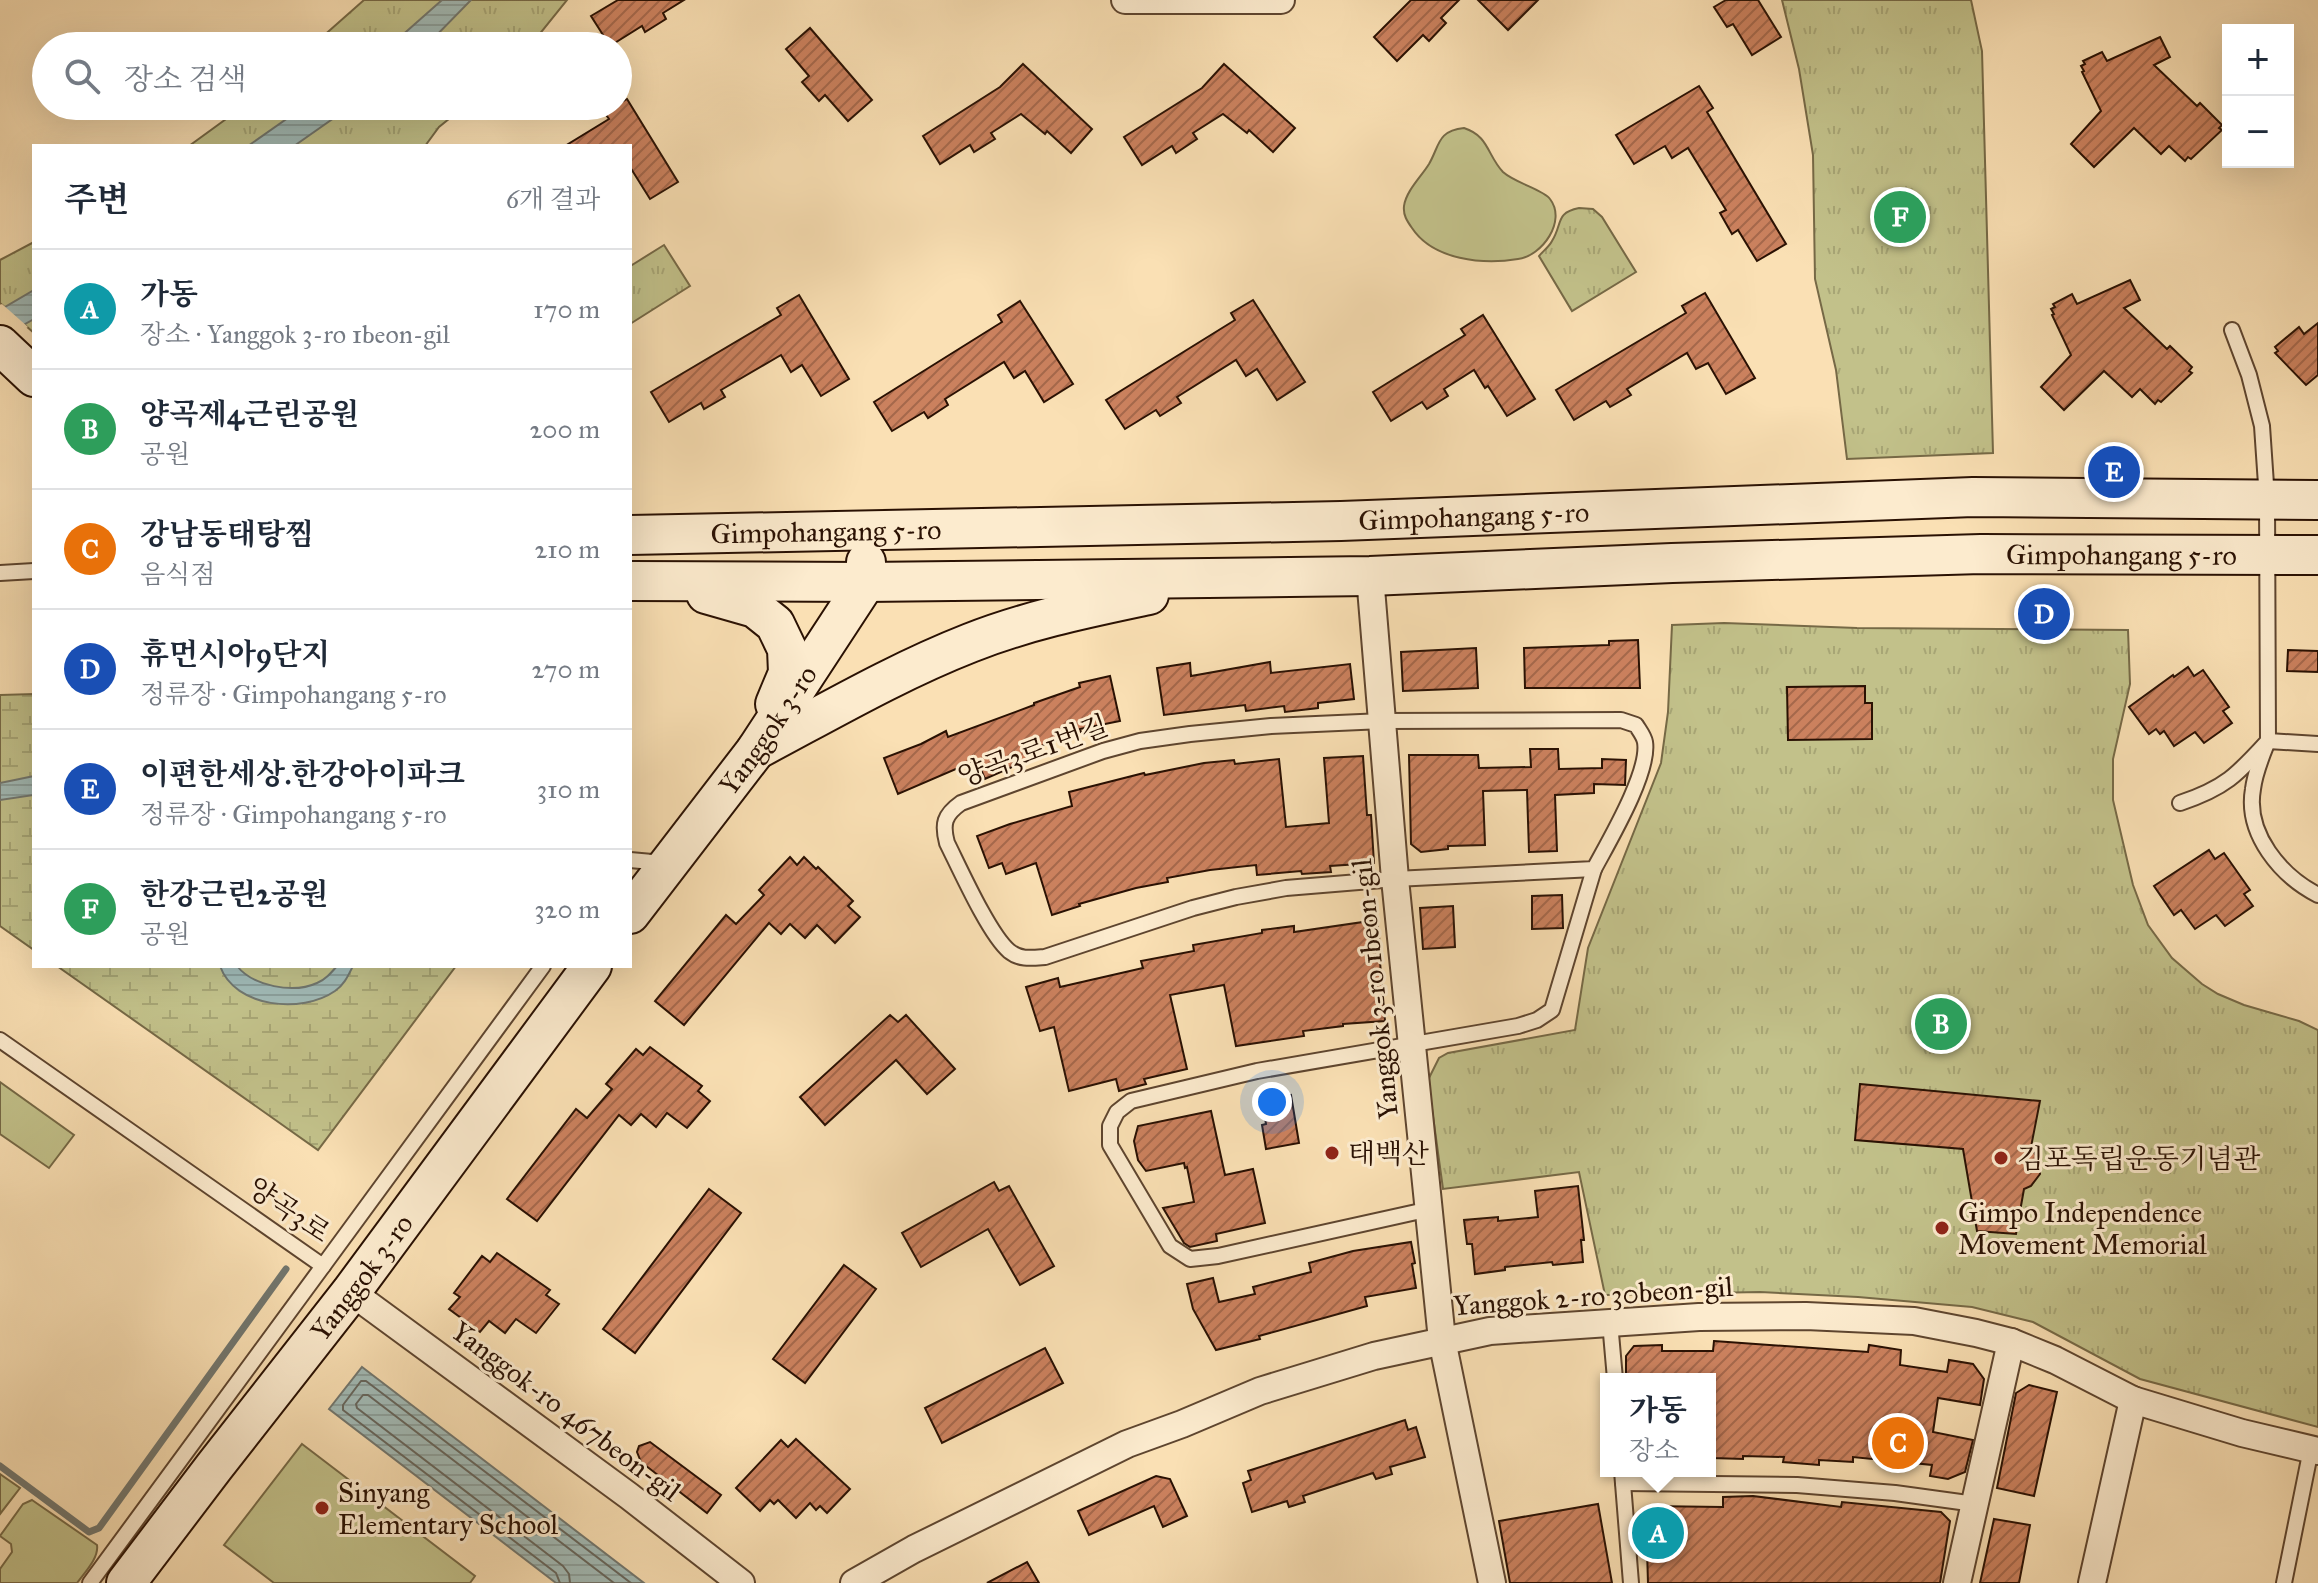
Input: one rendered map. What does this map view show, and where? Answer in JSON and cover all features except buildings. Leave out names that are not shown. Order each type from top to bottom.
[{"type":"street","points":[[1125,0],[1281,0]]},
{"type":"street","points":[[0,345],[32,375]]},
{"type":"street","name":"Gimpohangang 5-ro","points":[[632,535],[1341,521],[1973,497],[2318,500]]},
{"type":"street","points":[[865,531],[866,582]]},
{"type":"street","name":"Gimpohangang 5-ro","points":[[635,581],[866,582],[1370,576],[1981,554],[2318,555]]},
{"type":"street","name":"Yanggok 3-ro 1beon-gil","points":[[1370,576],[1395,879],[1442,1340],[1492,1583]]},
{"type":"street","points":[[756,750],[925,661],[973,641],[1045,617],[1231,577]]},
{"type":"street","points":[[635,581],[733,601],[755,608],[775,624],[787,649],[788,673],[756,750]]},
{"type":"street","name":"Yanggok 3-ro","points":[[632,911],[756,750],[866,582]]},
{"type":"street","name":"Yanggok 3-ro","points":[[126,1583],[351,1292],[591,968]]},
{"type":"street","name":"Yanggok-ro 467beon-gil","points":[[351,1292],[629,1496],[741,1583]]},
{"type":"street","name":"Yanggok 2-ro 30beon-gil","points":[[854,1583],[914,1549],[1127,1444],[1260,1391],[1374,1356],[1490,1331],[1699,1317],[1830,1316],[1914,1321],[2011,1342],[2055,1360],[2133,1400],[2242,1433],[2314,1450]]},
{"type":"street","points":[[1957,1583],[2011,1342]]},
{"type":"street","points":[[2092,1583],[2133,1400]]},
{"type":"lane","points":[[2232,330],[2249,375],[2262,426],[2267,499],[2268,741],[2257,768],[2251,807],[2267,850],[2298,885],[2318,895]]},
{"type":"lane","points":[[0,573],[32,571]]},
{"type":"lane","name":"양곡3로1번길","points":[[1430,1209],[1218,1256],[1190,1259],[1170,1246],[1110,1145],[1110,1126],[1117,1112],[1131,1101],[1257,1071],[1518,1026],[1537,1020],[1552,1010],[1594,869],[1618,825],[1643,760],[1645,741],[1636,725],[1621,720],[1383,721],[1271,726],[1140,741],[1103,751],[961,803],[949,811],[943,828],[947,843],[994,932],[1009,951],[1023,959],[1045,957],[1193,908],[1286,888],[1594,869]]},
{"type":"lane","points":[[2268,741],[2318,744]]},
{"type":"lane","points":[[2180,803],[2209,793],[2239,773],[2268,741]]},
{"type":"lane","points":[[632,860],[667,864]]},
{"type":"lane","name":"양곡3로","points":[[0,1040],[323,1266],[542,968]]},
{"type":"lane","points":[[90,1583],[323,1266]]},
{"type":"lane","points":[[1610,1322],[1614,1373]]},
{"type":"lane","points":[[2284,1583],[2314,1450]]},
{"type":"lane","points":[[1631,1583],[1623,1477],[1797,1485],[1895,1493],[1975,1504]]},
{"type":"green space","points":[[364,0],[567,0],[541,32],[328,32]]},
{"type":"green space","points":[[1782,0],[1971,0],[1982,51],[1993,453],[1847,459],[1836,370],[1815,279],[1813,155],[1799,69]]},
{"type":"green space","points":[[225,120],[448,120],[426,144],[192,144]]},
{"type":"green space","points":[[1464,128],[1483,141],[1503,172],[1550,199],[1556,217],[1554,227],[1543,244],[1527,256],[1504,261],[1460,258],[1432,247],[1421,239],[1407,220],[1405,200],[1429,164],[1440,140],[1449,132]]},
{"type":"green space","points":[[1579,208],[1593,209],[1602,217],[1636,272],[1572,311],[1539,256],[1551,243],[1563,216]]},
{"type":"green space","points":[[32,243],[32,331],[0,303],[0,260]]},
{"type":"green space","points":[[664,245],[690,286],[632,323],[632,265]]},
{"type":"green space","points":[[1724,623],[1857,628],[2128,630],[2130,684],[2113,759],[2113,800],[2133,885],[2148,925],[2172,958],[2218,994],[2318,1030],[2318,1427],[2140,1379],[2033,1322],[1972,1307],[1760,1292],[1605,1295],[1579,1172],[1443,1189],[1428,1080],[1439,1058],[1448,1053],[1575,1030],[1588,948],[1661,763],[1668,712],[1672,625]]},
{"type":"green space","points":[[32,694],[32,949],[0,926],[0,695]]},
{"type":"green space","points":[[60,968],[454,968],[318,1150]]},
{"type":"green space","points":[[0,1082],[74,1135],[49,1168],[0,1134]]},
{"type":"green space","name":"Sinyang Elementary School","points":[[302,1444],[475,1576],[470,1583],[274,1583],[224,1545]]},
{"type":"green space","points":[[0,1474],[20,1488],[0,1514]]},
{"type":"green space","points":[[32,1500],[97,1545],[94,1560],[77,1583],[0,1583],[0,1569],[12,1552],[11,1544],[0,1536],[23,1504]]},
{"type":"water","points":[[442,0],[471,0],[440,32],[406,32]]},
{"type":"water","points":[[285,120],[331,120],[297,144],[251,144]]},
{"type":"water","points":[[32,291],[32,320],[0,338],[0,310]]},
{"type":"water","points":[[32,776],[32,795],[0,800],[0,783]]},
{"type":"water","points":[[221,968],[239,968],[263,983],[297,988],[320,982],[335,968],[352,968],[335,991],[305,1003],[271,1003],[254,998],[228,980]]},
{"type":"water","points":[[362,1367],[644,1583],[556,1583],[329,1409]]},
{"type":"pier","points":[[0,305],[28,327],[0,342]]},
{"type":"waterway","points":[[0,1466],[89,1532],[99,1528],[286,1269]]},
{"type":"place","name":"한강근린2공원","points":[[1900,217]]},
{"type":"place","name":"이편한세상.한강아이파크","points":[[2114,472]]},
{"type":"place","name":"휴먼시아9단지","points":[[2044,614]]},
{"type":"place","name":"양곡제4근린공원","points":[[1941,1024]]},
{"type":"place","name":"태백산","points":[[1332,1153]]},
{"type":"place","name":"김포독립운동기념관","points":[[2001,1158]]},
{"type":"place","name":"Gimpo Independence Movement Memorial","points":[[1942,1228]]},
{"type":"place","name":"강남동태탕찜","points":[[1898,1443]]},
{"type":"place","name":"Sinyang Elementary School","points":[[322,1508]]},
{"type":"place","name":"가동","points":[[1658,1533]]}]
